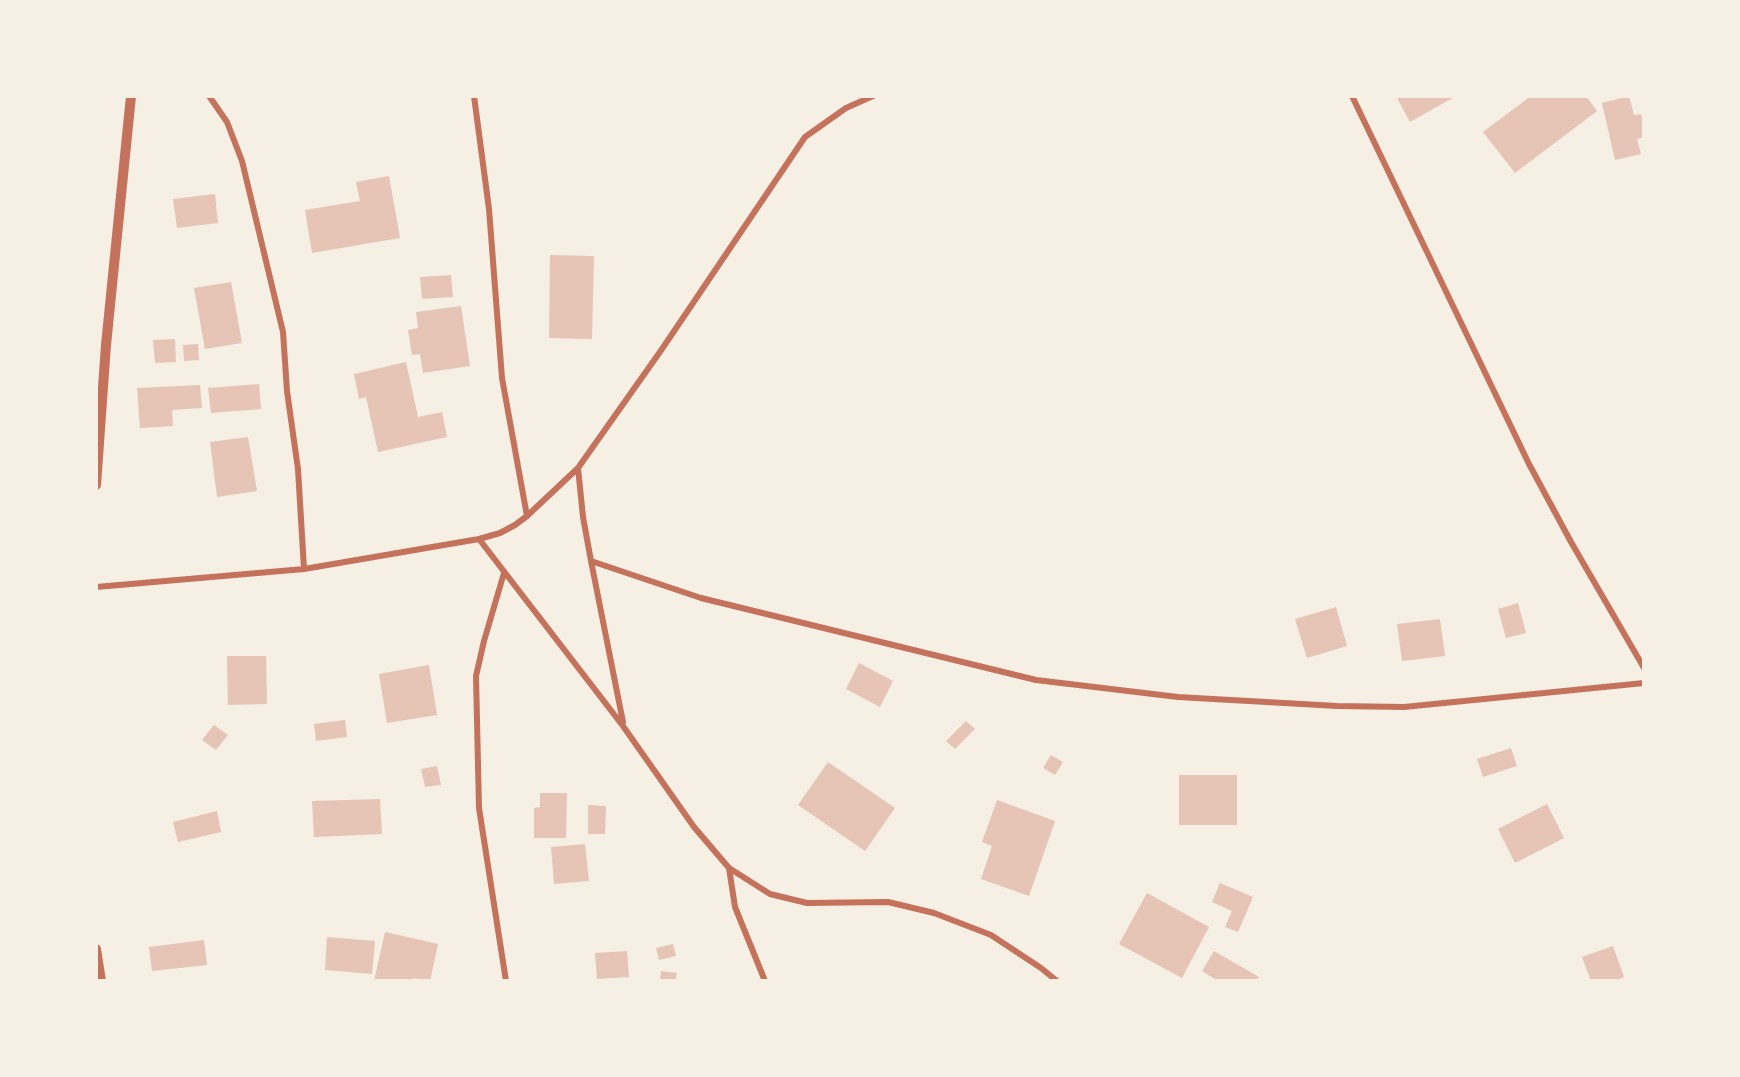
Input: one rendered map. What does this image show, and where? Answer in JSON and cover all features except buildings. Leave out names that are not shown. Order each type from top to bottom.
[{"type":"street","points":[[96,485],[106,345],[131,96]]},
{"type":"street","points":[[209,96],[226,122],[242,161],[283,332],[287,391],[298,469],[304,569]]},
{"type":"street","points":[[474,96],[489,209],[502,378],[527,516]]},
{"type":"street","points":[[96,587],[304,569],[478,539],[500,533],[527,516],[578,468],[656,358],[804,137],[846,108],[873,96]]},
{"type":"street","points":[[1352,96],[1529,464],[1644,668]]},
{"type":"street","points":[[578,468],[583,517],[623,726]]},
{"type":"street","points":[[478,539],[623,726],[694,827],[729,868],[770,894],[807,903],[888,902],[934,913],[991,935],[1057,981]]},
{"type":"street","points":[[591,561],[701,598],[1036,680],[1178,697],[1337,706],[1404,707],[1644,683]]},
{"type":"street","points":[[504,573],[476,676],[479,808],[506,981]]},
{"type":"street","points":[[729,868],[735,907],[765,981]]},
{"type":"street","points":[[96,949],[101,981]]}]
